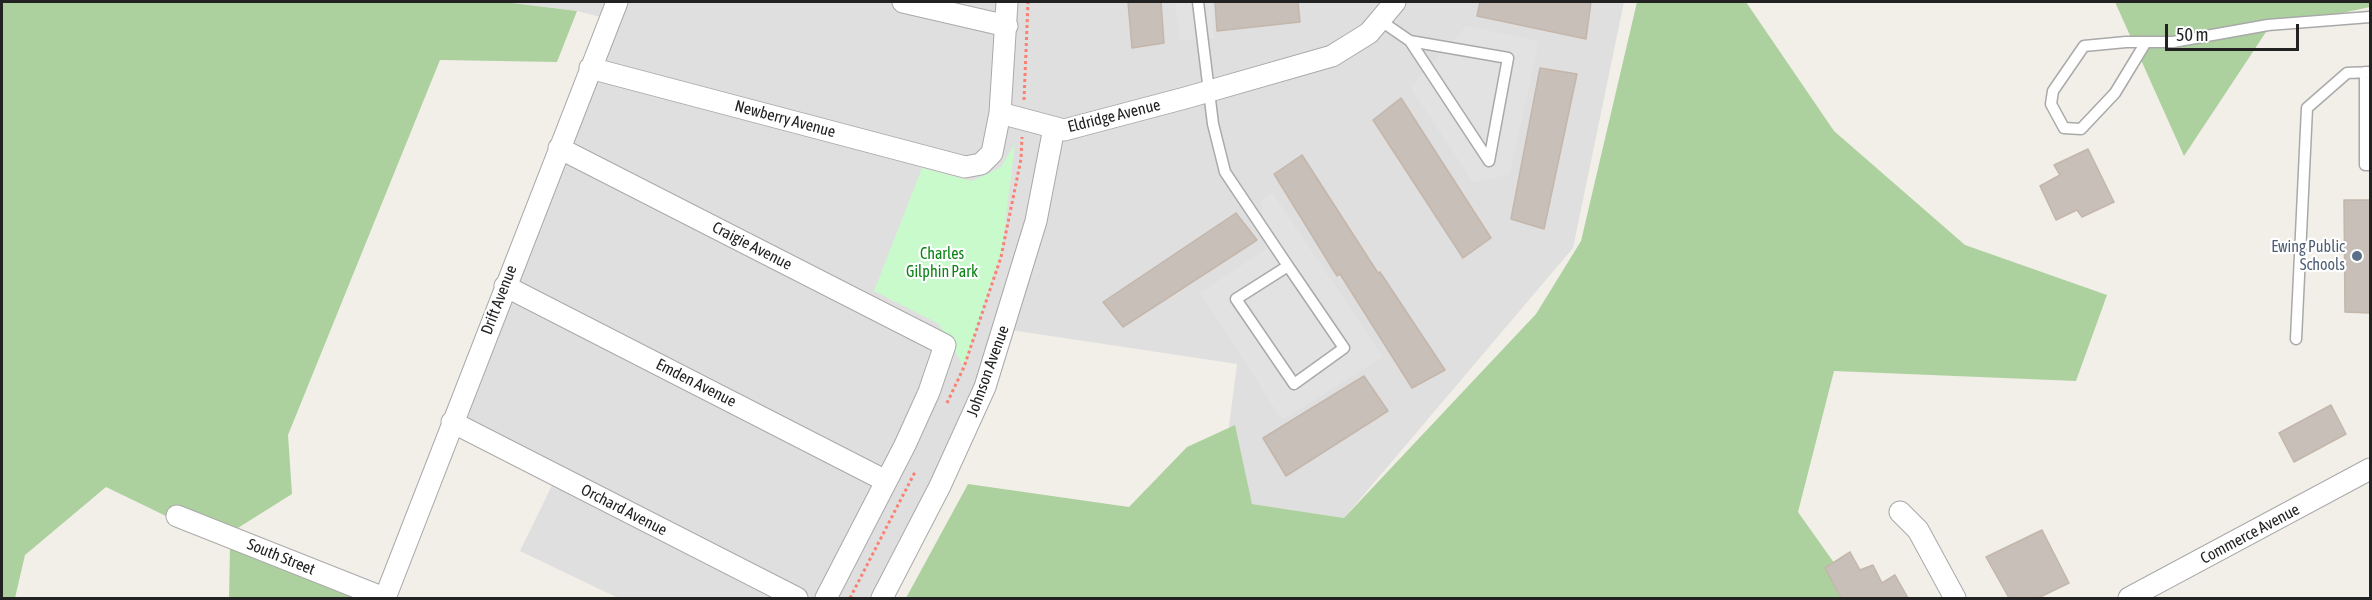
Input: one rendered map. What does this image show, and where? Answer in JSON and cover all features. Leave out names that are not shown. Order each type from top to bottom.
[{"type":"street","name":"Drift Avenue","points":[[384,598],[617,2]]},
{"type":"street","points":[[903,2],[1007,26]]},
{"type":"street","points":[[1000,113],[1007,2]]},
{"type":"street","name":"Eldridge Avenue","points":[[1000,113],[1064,130],[1208,92],[1332,56],[1350,47],[1381,21],[1395,2]]},
{"type":"street","name":"Newberry Avenue","points":[[590,69],[965,166],[981,164],[992,153],[1000,113]]},
{"type":"street","name":"Johnson Avenue","points":[[882,598],[940,486],[985,387],[1036,221],[1053,128]]},
{"type":"street","name":"Craigie Avenue","points":[[559,148],[945,345],[929,392],[886,481]]},
{"type":"street","name":"Emden Avenue","points":[[505,286],[886,481]]},
{"type":"street","name":"Orchard Avenue","points":[[452,422],[797,598]]},
{"type":"street","name":"Commerce Avenue","points":[[2129,598],[2370,469]]},
{"type":"street","points":[[826,598],[886,481]]},
{"type":"street","points":[[1900,512],[1918,530],[1954,598]]},
{"type":"street","name":"South Street","points":[[177,516],[384,598]]},
{"type":"lane","points":[[1198,2],[1205,42],[1208,92],[1213,124],[1225,172],[1344,348],[1294,384],[1236,299],[1288,266]]},
{"type":"lane","points":[[2146,42],[2108,100],[2081,129],[2064,128],[2051,104],[2053,91],[2084,46],[2146,42],[2173,42],[2268,24],[2370,16]]},
{"type":"lane","points":[[1381,21],[1410,41],[1489,161],[1508,58],[1410,41]]},
{"type":"lane","points":[[2296,339],[2307,108],[2347,73],[2368,72],[2366,165],[2370,165]]},
{"type":"path","points":[[1022,143],[1028,2]]},
{"type":"shaded area","points":[[504,2],[1624,2],[1573,248],[1344,518],[1252,504],[1229,426],[1237,364],[1004,329],[882,598],[618,598],[520,551],[557,475],[452,422],[609,19],[577,11]]},
{"type":"shaded area","points":[[1175,2],[1212,2],[1214,38],[1180,40]]},
{"type":"shaded area","points":[[1466,26],[1539,41],[1510,175],[1473,182],[1410,87]]},
{"type":"shaded area","points":[[1272,192],[1383,357],[1282,420],[1200,293],[1266,249],[1261,201]]},
{"type":"green space","points":[[2,2],[504,2],[577,11],[557,62],[440,60],[288,435],[292,494],[233,531],[379,598],[229,598],[230,547],[106,487],[25,555],[15,598],[2,598]]},
{"type":"green space","points":[[1637,2],[1746,2],[1834,131],[1965,245],[2107,295],[2076,381],[1834,371],[1798,512],[1859,598],[906,598],[968,484],[1129,507],[1187,447],[1235,425],[1252,504],[1344,518],[1536,314],[1581,241]]},
{"type":"green space","points":[[2115,2],[2370,2],[2370,7],[2268,29],[2184,156]]},
{"type":"green space","name":"Charles Gilphin Park","points":[[1015,144],[1002,249],[964,367],[939,324],[874,291],[922,168],[972,181],[1001,167]]},
{"type":"building","points":[[1128,2],[1161,2],[1164,43],[1132,48]]},
{"type":"building","points":[[1215,2],[1298,2],[1300,22],[1217,31]]},
{"type":"building","points":[[1480,2],[1591,2],[1586,39],[1477,16]]},
{"type":"building","points":[[1540,68],[1577,74],[1544,229],[1511,219]]},
{"type":"building","points":[[1401,98],[1491,238],[1463,258],[1373,120]]},
{"type":"building","points":[[2088,149],[2114,202],[2082,217],[2077,210],[2056,220],[2040,186],[2060,175],[2054,165]]},
{"type":"building","points":[[1302,155],[1378,273],[1380,272],[1445,370],[1412,388],[1340,274],[1337,276],[1274,174]]},
{"type":"building","name":"Ewing Public Schools","points":[[2344,200],[2370,200],[2370,313],[2345,312]]},
{"type":"building","points":[[1236,213],[1257,240],[1123,327],[1103,302]]},
{"type":"building","points":[[1364,376],[1388,411],[1286,476],[1263,438]]},
{"type":"building","points":[[2331,405],[2346,434],[2294,462],[2279,433]]},
{"type":"building","points":[[2042,530],[2069,583],[2038,598],[2009,598],[1986,557]]},
{"type":"building","points":[[1850,552],[1860,570],[1873,565],[1882,583],[1895,575],[1908,598],[1841,598],[1825,568]]},
{"type":"place","name":"Ewing Public Schools","points":[[2357,256]]}]
